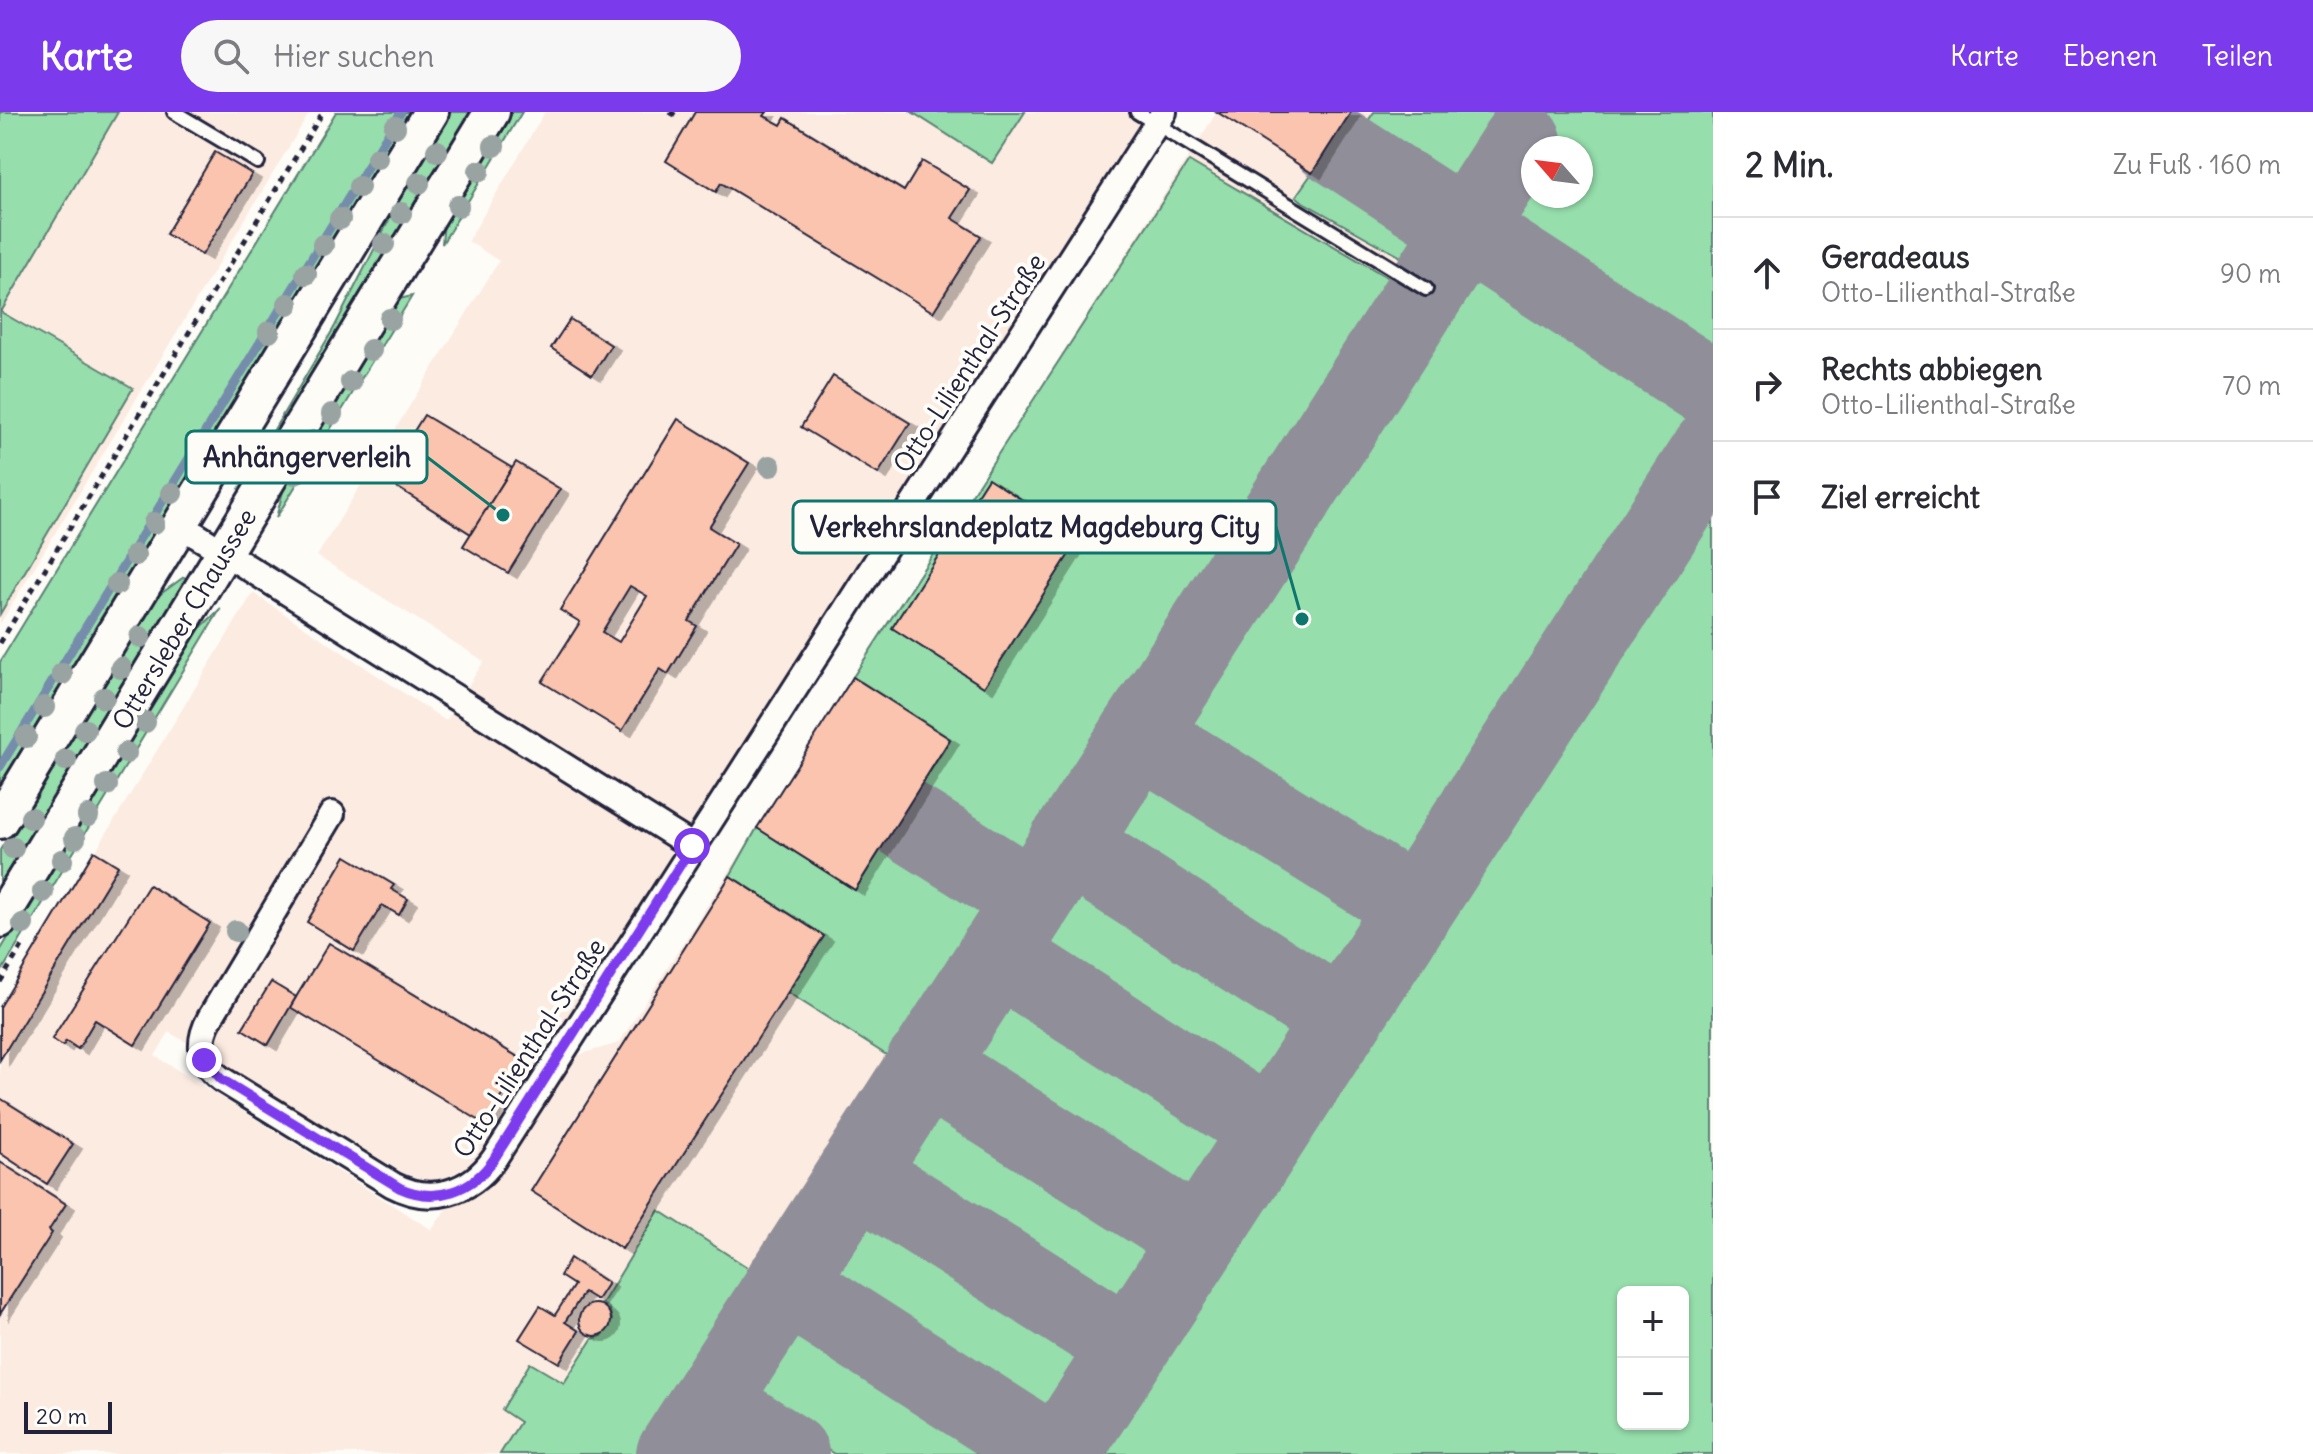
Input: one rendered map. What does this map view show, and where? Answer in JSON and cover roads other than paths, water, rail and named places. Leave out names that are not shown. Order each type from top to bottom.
[{"type":"main road","name":"Ottersleber Chaussee","points":[[0,821],[431,112]]},
{"type":"main road","name":"Ottersleber Chaussee","points":[[0,920],[492,112]]},
{"type":"street","name":"Otto-Lilienthal-Straße","points":[[332,814],[205,1026],[202,1056],[214,1073],[234,1087],[393,1185],[427,1195],[444,1194],[464,1187],[488,1168],[1153,116]]},
{"type":"street","points":[[180,525],[692,846]]},
{"type":"lane","points":[[174,112],[258,162]]},
{"type":"lane","points":[[1153,116],[1426,289]]},
{"type":"waterway","points":[[0,767],[401,112]]},
{"type":"place","name":"Anhängerverleih","points":[[503,515]]},
{"type":"place","name":"Verkehrslandeplatz Magdeburg City","points":[[1302,619]]}]
